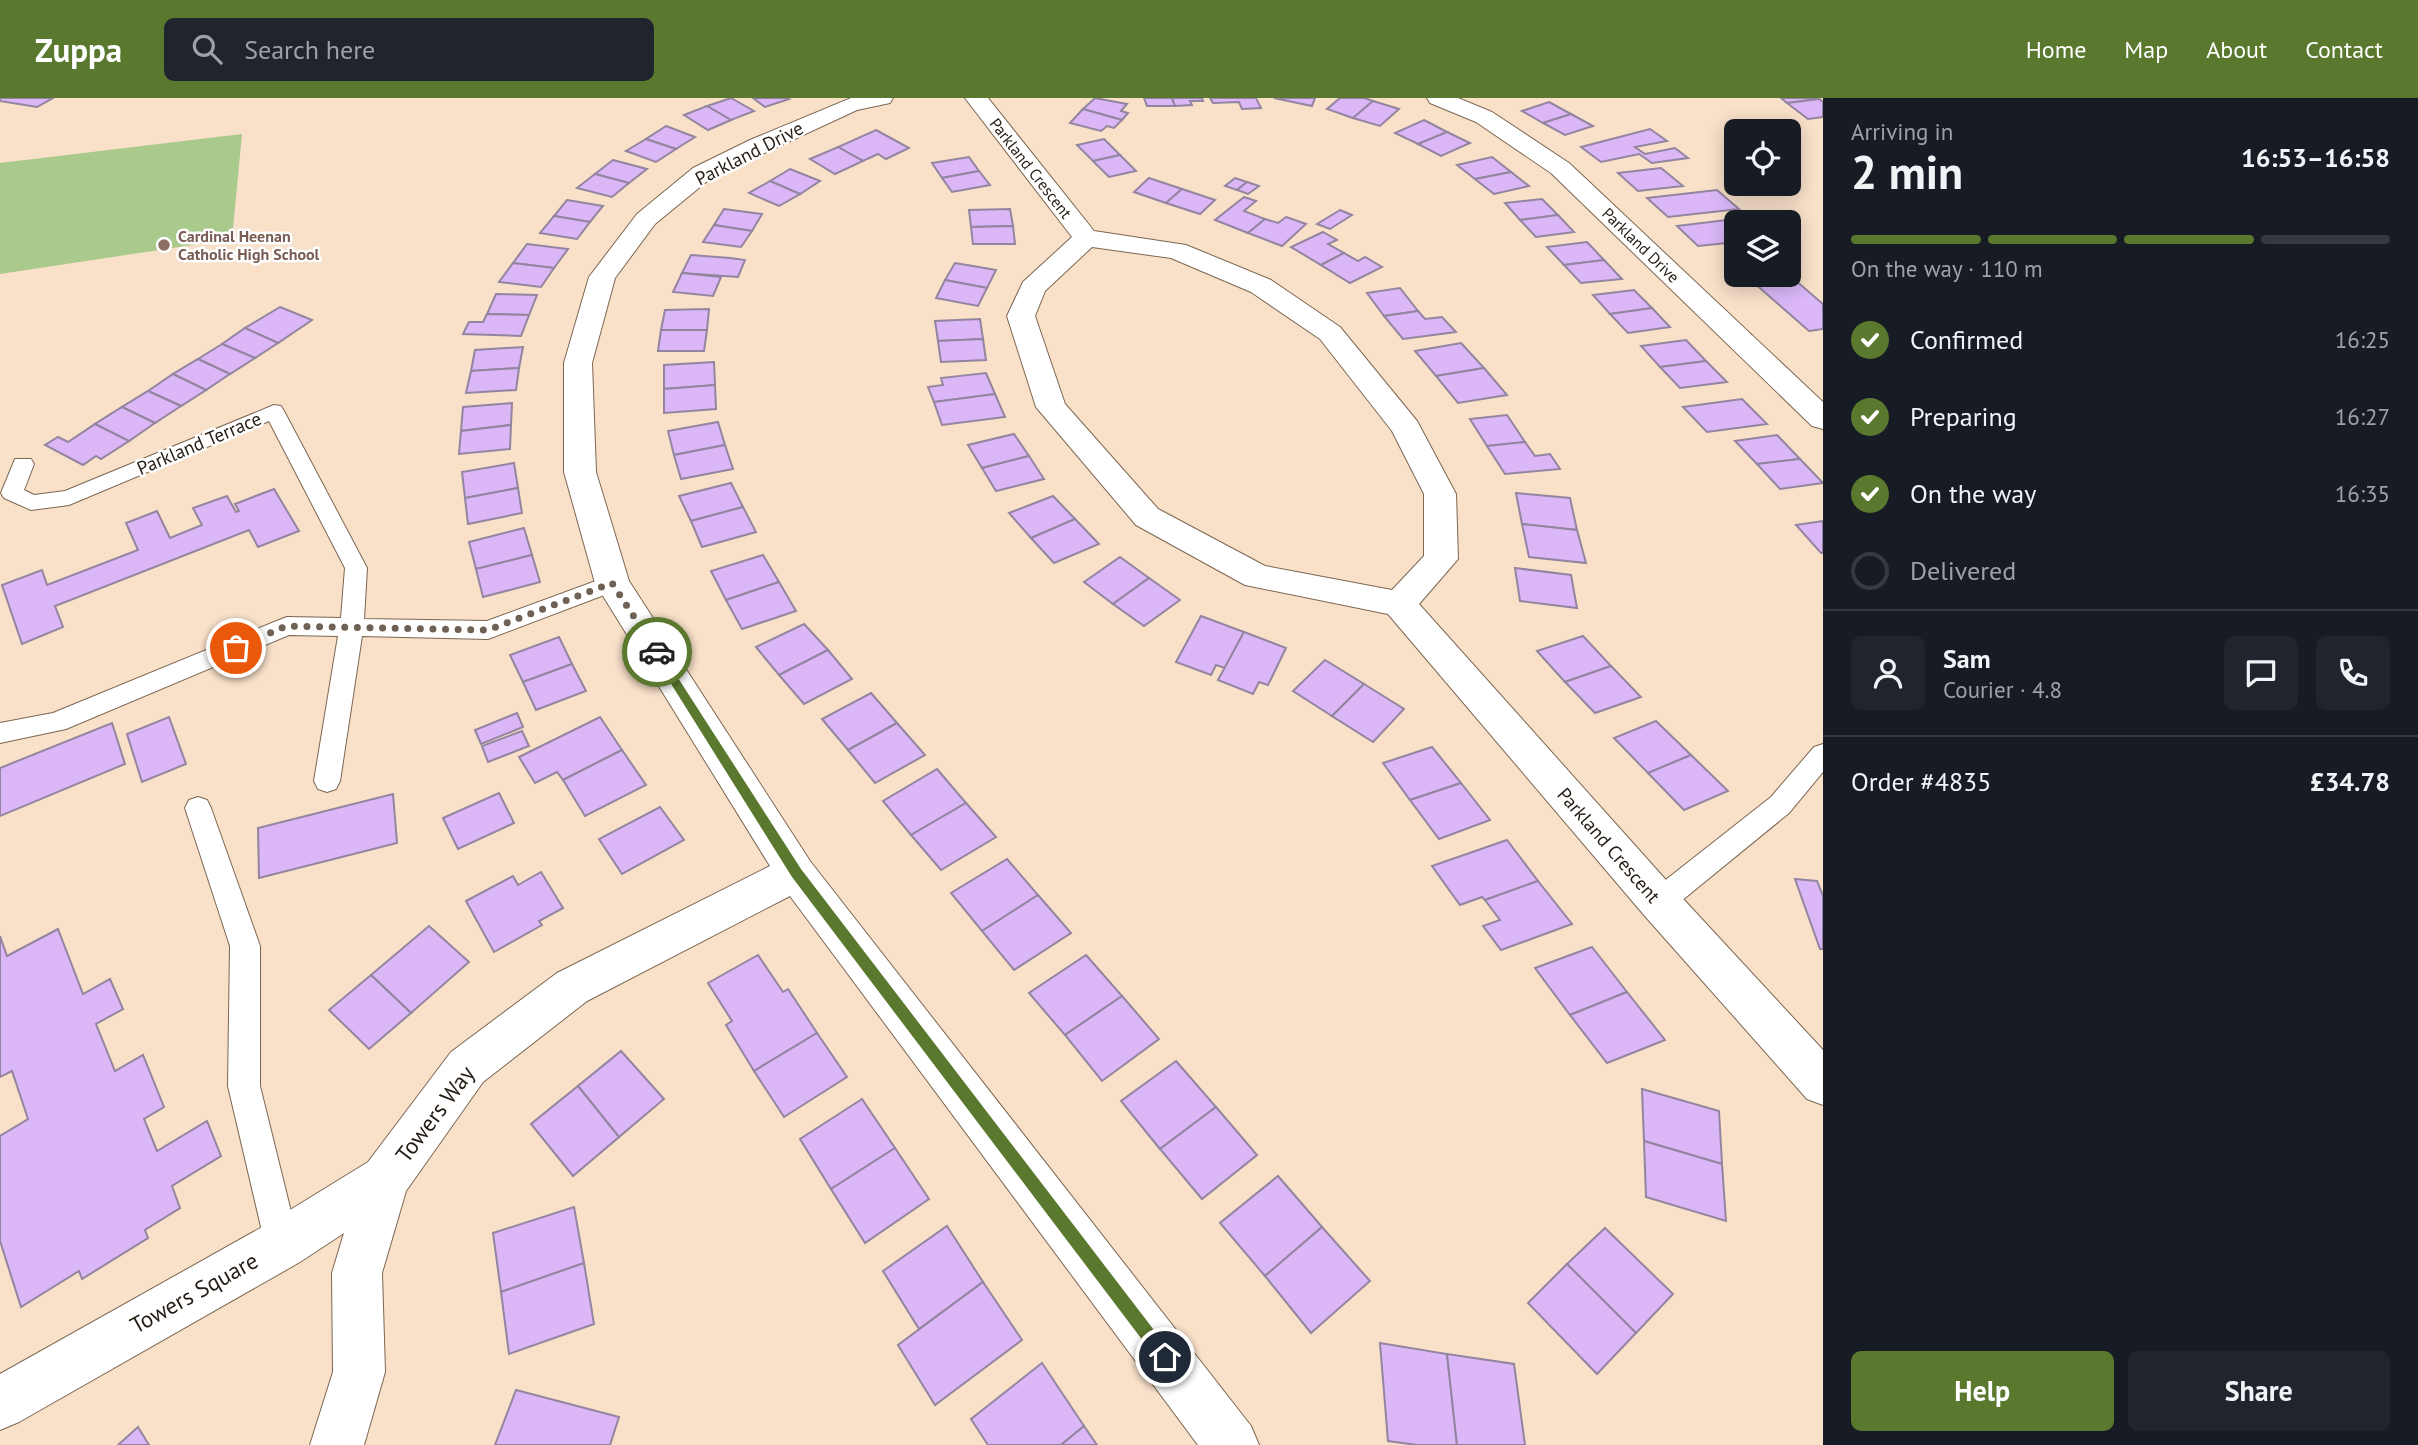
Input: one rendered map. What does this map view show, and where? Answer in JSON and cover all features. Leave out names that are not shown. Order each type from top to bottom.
[{"type":"street","name":"Parkland Drive","points":[[882,98],[850,105],[702,173],[646,219],[602,277],[578,363],[580,472],[612,583],[796,873],[1232,1445]]},
{"type":"street","name":"Parkland Crescent","points":[[976,98],[1086,238],[1177,251],[1261,286],[1330,333],[1406,428],[1440,494],[1441,559],[1399,604]]},
{"type":"street","name":"Parkland Drive","points":[[1438,98],[1484,117],[1560,168],[1823,419]]},
{"type":"street","name":"Parkland Crescent","points":[[1086,238],[1033,288],[1021,316],[1051,407],[1147,517],[1257,576],[1399,604],[1659,902],[1823,1083]]},
{"type":"street","name":"Towers Way","points":[[337,1445],[359,1372],[357,1273],[385,1179],[467,1067],[572,987],[796,873]]},
{"type":"street","name":"Towers Square","points":[[0,1403],[282,1244],[385,1179]]},
{"type":"lane","name":"Parkland Terrace","points":[[23,464],[12,493],[31,503],[69,498],[274,411],[356,568],[352,626],[327,780]]},
{"type":"lane","points":[[0,733],[57,722],[286,626],[488,630],[612,583]]},
{"type":"lane","points":[[1659,902],[1780,805],[1823,754]]},
{"type":"lane","points":[[198,808],[245,946],[244,1086],[282,1244]]},
{"type":"green space","points":[[242,134],[232,239],[0,274],[0,163]]},
{"type":"building","points":[[0,98],[53,98],[37,107],[0,101]]},
{"type":"building","points":[[731,98],[754,111],[731,120],[707,106]]},
{"type":"building","points":[[753,98],[787,98],[789,99],[765,107]]},
{"type":"building","points":[[1095,98],[1127,104],[1121,111],[1128,113],[1122,120],[1083,109]]},
{"type":"building","points":[[1144,98],[1172,98],[1175,106],[1147,106]]},
{"type":"building","points":[[1172,98],[1202,98],[1203,101],[1190,101],[1192,105],[1175,106]]},
{"type":"building","points":[[1210,98],[1256,98],[1261,108],[1242,109],[1239,102],[1213,103]]},
{"type":"building","points":[[1274,98],[1315,98],[1312,106]]},
{"type":"building","points":[[1340,98],[1364,98],[1373,101],[1353,118],[1327,109]]},
{"type":"building","points":[[1781,98],[1817,98],[1819,99],[1787,103]]},
{"type":"building","points":[[1819,99],[1823,102],[1823,117],[1808,119],[1787,103]]},
{"type":"building","points":[[1373,101],[1399,109],[1380,126],[1353,118]]},
{"type":"building","points":[[1549,102],[1571,114],[1543,123],[1522,111]]},
{"type":"building","points":[[707,106],[731,120],[708,130],[684,115]]},
{"type":"building","points":[[1083,109],[1122,120],[1114,128],[1107,126],[1101,131],[1070,123]]},
{"type":"building","points":[[1571,114],[1593,126],[1565,135],[1543,123]]},
{"type":"building","points":[[1424,120],[1447,132],[1418,144],[1395,133]]},
{"type":"building","points":[[666,126],[695,137],[676,149],[646,139]]},
{"type":"building","points":[[1650,129],[1667,141],[1635,147],[1645,154],[1675,148],[1688,158],[1652,163],[1639,154],[1601,162],[1581,147]]},
{"type":"building","points":[[876,130],[909,148],[886,159],[878,154],[863,161],[838,147]]},
{"type":"building","points":[[1447,132],[1470,143],[1441,156],[1418,144]]},
{"type":"building","points":[[646,139],[676,149],[656,162],[626,151]]},
{"type":"building","points":[[1104,139],[1120,155],[1093,161],[1077,145]]},
{"type":"building","points":[[838,147],[863,161],[835,174],[810,159]]},
{"type":"building","points":[[1120,155],[1136,171],[1109,177],[1093,161]]},
{"type":"building","points":[[969,157],[979,171],[942,178],[932,163]]},
{"type":"building","points":[[1492,157],[1511,172],[1475,179],[1457,165]]},
{"type":"building","points":[[613,160],[647,169],[629,183],[595,174]]},
{"type":"building","points":[[1661,168],[1683,186],[1638,191],[1618,173]]},
{"type":"building","points":[[790,169],[820,181],[800,194],[770,181]]},
{"type":"building","points":[[979,171],[990,185],[952,192],[942,178]]},
{"type":"building","points":[[1511,172],[1529,186],[1494,194],[1475,179]]},
{"type":"building","points":[[595,174],[629,183],[612,197],[577,188]]},
{"type":"building","points":[[1149,178],[1182,189],[1166,203],[1134,192]]},
{"type":"building","points":[[1235,178],[1247,182],[1237,190],[1225,186]]},
{"type":"building","points":[[770,181],[800,194],[779,206],[749,193]]},
{"type":"building","points":[[1247,182],[1259,186],[1248,194],[1237,190]]},
{"type":"building","points":[[1182,189],[1215,200],[1200,214],[1166,203]]},
{"type":"building","points":[[1717,190],[1739,209],[1668,217],[1647,198]]},
{"type":"building","points":[[1244,197],[1256,201],[1244,211],[1265,219],[1248,233],[1215,220]]},
{"type":"building","points":[[1542,199],[1558,215],[1520,220],[1505,203]]},
{"type":"building","points":[[567,200],[603,206],[590,222],[554,216]]},
{"type":"building","points":[[724,209],[762,214],[752,231],[714,225]]},
{"type":"building","points":[[1010,209],[1013,226],[971,227],[969,210]]},
{"type":"building","points":[[1340,210],[1352,215],[1330,229],[1317,224]]},
{"type":"building","points":[[1558,215],[1574,232],[1536,237],[1520,220]]},
{"type":"building","points":[[554,216],[590,222],[577,239],[540,233]]},
{"type":"building","points":[[1286,217],[1306,224],[1282,246],[1248,233],[1265,219],[1278,223]]},
{"type":"building","points":[[1724,220],[1724,243],[1698,246],[1677,226]]},
{"type":"building","points":[[714,225],[752,231],[741,247],[703,242]]},
{"type":"building","points":[[1013,226],[1015,244],[973,244],[971,227]]},
{"type":"building","points":[[1323,232],[1337,240],[1328,244],[1344,253],[1321,265],[1291,247]]},
{"type":"building","points":[[1587,242],[1604,260],[1564,265],[1547,247]]},
{"type":"building","points":[[527,244],[568,249],[554,268],[513,263]]},
{"type":"building","points":[[1344,253],[1358,261],[1365,257],[1382,267],[1350,283],[1321,265]]},
{"type":"building","points":[[691,255],[745,260],[738,277],[682,273]]},
{"type":"building","points":[[1604,260],[1622,279],[1581,283],[1564,265]]},
{"type":"building","points":[[513,263],[554,268],[541,287],[499,282]]},
{"type":"building","points":[[955,263],[996,270],[987,288],[945,280]]},
{"type":"building","points":[[682,273],[721,277],[713,296],[673,292]]},
{"type":"building","points":[[945,280],[987,288],[978,306],[936,298]]},
{"type":"building","points":[[1801,285],[1823,304],[1823,329],[1809,331],[1759,287]]},
{"type":"building","points":[[1400,288],[1418,311],[1384,316],[1367,293]]},
{"type":"building","points":[[1634,290],[1652,308],[1610,314],[1593,295]]},
{"type":"building","points":[[496,294],[537,295],[529,315],[487,314]]},
{"type":"building","points":[[280,307],[312,320],[278,343],[245,328]]},
{"type":"building","points":[[1652,308],[1670,327],[1628,333],[1610,314]]},
{"type":"building","points":[[709,309],[707,330],[661,330],[665,310]]},
{"type":"building","points":[[1418,311],[1425,319],[1442,317],[1456,332],[1403,339],[1384,316]]},
{"type":"building","points":[[487,314],[529,315],[521,336],[463,334],[469,322],[483,322]]},
{"type":"building","points":[[980,319],[983,339],[938,341],[935,321]]},
{"type":"building","points":[[245,328],[278,343],[255,358],[222,344]]},
{"type":"building","points":[[661,330],[707,330],[704,351],[658,351]]},
{"type":"building","points":[[983,339],[986,360],[941,362],[938,341]]},
{"type":"building","points":[[1686,340],[1706,361],[1660,367],[1641,346]]},
{"type":"building","points":[[1461,343],[1484,368],[1436,376],[1415,351]]},
{"type":"building","points":[[222,344],[255,358],[230,374],[198,359]]},
{"type":"building","points":[[523,347],[519,368],[471,371],[475,350]]},
{"type":"building","points":[[198,359],[230,374],[206,390],[173,374]]},
{"type":"building","points":[[1706,361],[1727,382],[1680,388],[1660,367]]},
{"type":"building","points":[[714,362],[715,385],[664,389],[664,365]]},
{"type":"building","points":[[519,368],[516,390],[466,393],[471,371]]},
{"type":"building","points":[[1484,368],[1507,395],[1458,403],[1436,376]]},
{"type":"building","points":[[986,373],[995,394],[934,402],[928,387],[943,385],[941,378]]},
{"type":"building","points":[[173,374],[206,390],[181,406],[148,391]]},
{"type":"building","points":[[715,385],[716,409],[664,413],[664,389]]},
{"type":"building","points":[[148,391],[181,406],[155,423],[122,407]]},
{"type":"building","points":[[995,394],[1005,417],[942,425],[934,402]]},
{"type":"building","points":[[1742,399],[1767,424],[1707,432],[1683,407]]},
{"type":"building","points":[[512,403],[511,425],[461,431],[463,407]]},
{"type":"building","points":[[122,407],[155,423],[129,441],[95,424]]},
{"type":"building","points":[[1507,415],[1525,442],[1487,446],[1470,419]]},
{"type":"building","points":[[718,422],[725,445],[674,455],[668,431]]},
{"type":"building","points":[[95,424],[129,441],[101,459],[96,456],[83,465],[45,445],[58,437],[68,442]]},
{"type":"building","points":[[511,425],[510,449],[459,454],[461,431]]},
{"type":"building","points":[[1014,434],[1029,456],[982,468],[968,445]]},
{"type":"building","points":[[1777,435],[1800,459],[1757,464],[1735,441]]},
{"type":"building","points":[[1525,442],[1535,456],[1550,454],[1560,469],[1505,474],[1487,446]]},
{"type":"building","points":[[725,445],[733,469],[681,479],[674,455]]},
{"type":"building","points":[[1029,456],[1044,479],[996,491],[982,468]]},
{"type":"building","points":[[1800,459],[1823,483],[1780,489],[1757,464]]},
{"type":"building","points":[[514,463],[518,488],[465,498],[462,472]]},
{"type":"building","points":[[731,483],[743,507],[691,521],[679,496]]},
{"type":"building","points":[[518,488],[522,513],[468,524],[465,498]]},
{"type":"building","points":[[274,489],[299,531],[258,547],[249,530],[55,606],[63,627],[22,644],[2,585],[42,570],[47,585],[138,550],[126,523],[157,511],[170,538],[202,525],[193,508],[227,496],[236,512],[239,511],[235,504]]},
{"type":"building","points":[[1516,493],[1570,498],[1577,530],[1522,524]]},
{"type":"building","points":[[1053,496],[1075,519],[1031,538],[1009,513]]},
{"type":"building","points":[[743,507],[756,532],[702,547],[691,521]]},
{"type":"building","points":[[1075,519],[1099,544],[1054,563],[1031,538]]},
{"type":"building","points":[[1823,521],[1823,553],[1821,553],[1796,525]]},
{"type":"building","points":[[1522,524],[1577,530],[1586,563],[1529,557]]},
{"type":"building","points":[[524,528],[532,555],[476,569],[469,542]]},
{"type":"building","points":[[532,555],[540,582],[483,597],[476,569]]},
{"type":"building","points":[[763,555],[779,582],[726,600],[711,571]]},
{"type":"building","points":[[1120,557],[1149,578],[1113,604],[1084,582]]},
{"type":"building","points":[[1515,568],[1571,575],[1577,608],[1520,601]]},
{"type":"building","points":[[1149,578],[1180,600],[1144,626],[1113,604]]},
{"type":"building","points":[[779,582],[796,611],[742,629],[726,600]]},
{"type":"building","points":[[1201,616],[1244,632],[1225,668],[1216,665],[1211,675],[1176,662]]},
{"type":"building","points":[[804,624],[828,650],[779,675],[756,647]]},
{"type":"building","points":[[1244,632],[1286,648],[1268,685],[1259,682],[1253,694],[1218,680]]},
{"type":"building","points":[[1583,636],[1611,666],[1565,682],[1537,651]]},
{"type":"building","points":[[559,637],[572,664],[523,682],[510,655]]},
{"type":"building","points":[[828,650],[852,679],[804,704],[779,675]]},
{"type":"building","points":[[1325,660],[1364,684],[1332,716],[1293,691]]},
{"type":"building","points":[[572,664],[586,691],[536,710],[523,682]]},
{"type":"building","points":[[1611,666],[1641,697],[1595,713],[1565,682]]},
{"type":"building","points":[[1364,684],[1404,709],[1373,742],[1332,716]]},
{"type":"building","points":[[871,693],[897,723],[848,750],[822,719]]},
{"type":"building","points":[[517,713],[523,727],[481,744],[475,730]]},
{"type":"building","points":[[169,717],[186,764],[142,782],[127,734]]},
{"type":"building","points":[[600,717],[622,750],[563,780],[557,772],[535,783],[519,757]]},
{"type":"building","points":[[1656,721],[1691,755],[1648,773],[1614,738]]},
{"type":"building","points":[[112,723],[125,764],[0,816],[0,768]]},
{"type":"building","points":[[897,723],[925,755],[875,783],[848,750]]},
{"type":"building","points":[[522,731],[529,746],[488,762],[482,746]]},
{"type":"building","points":[[1432,747],[1461,783],[1410,800],[1383,763]]},
{"type":"building","points":[[622,750],[646,785],[585,816],[563,780]]},
{"type":"building","points":[[1691,755],[1728,791],[1684,810],[1648,773]]},
{"type":"building","points":[[937,769],[966,803],[911,835],[883,801]]},
{"type":"building","points":[[1461,783],[1490,820],[1439,839],[1410,800]]},
{"type":"building","points":[[499,793],[514,823],[458,849],[443,818]]},
{"type":"building","points":[[393,794],[397,843],[259,878],[258,828]]},
{"type":"building","points":[[966,803],[996,837],[941,870],[911,835]]},
{"type":"building","points":[[660,807],[684,840],[622,874],[599,839]]},
{"type":"building","points":[[1507,840],[1538,881],[1485,900],[1482,897],[1460,905],[1432,866]]},
{"type":"building","points":[[1007,859],[1038,895],[982,931],[951,893]]},
{"type":"building","points":[[541,872],[563,908],[539,921],[542,925],[494,952],[466,901],[513,876],[518,885]]},
{"type":"building","points":[[1795,879],[1817,881],[1823,896],[1823,949],[1820,949]]},
{"type":"building","points":[[1538,881],[1572,924],[1501,950],[1483,926],[1500,920],[1485,900]]},
{"type":"building","points":[[1038,895],[1071,933],[1014,970],[982,931]]},
{"type":"building","points":[[429,926],[469,962],[411,1013],[371,975]]},
{"type":"building","points":[[58,929],[83,994],[110,979],[123,1009],[96,1024],[115,1071],[143,1055],[164,1107],[144,1119],[157,1151],[207,1121],[221,1156],[172,1186],[180,1208],[145,1230],[148,1238],[82,1279],[79,1271],[21,1307],[0,1241],[0,1136],[28,1119],[12,1071],[0,1077],[0,936],[7,956]]},
{"type":"building","points":[[1592,947],[1627,992],[1570,1015],[1535,968]]},
{"type":"building","points":[[758,955],[783,992],[788,989],[817,1033],[754,1071],[726,1025],[732,1021],[708,983]]},
{"type":"building","points":[[1086,955],[1122,996],[1065,1035],[1029,993]]},
{"type":"building","points":[[371,975],[411,1013],[369,1049],[329,1010]]},
{"type":"building","points":[[1627,992],[1665,1040],[1607,1063],[1570,1015]]},
{"type":"building","points":[[1122,996],[1159,1039],[1102,1081],[1065,1035]]},
{"type":"building","points":[[817,1033],[847,1077],[784,1117],[754,1071]]},
{"type":"building","points":[[621,1051],[664,1099],[619,1137],[578,1086]]},
{"type":"building","points":[[1176,1061],[1216,1107],[1160,1149],[1121,1101]]},
{"type":"building","points":[[578,1086],[619,1137],[573,1176],[531,1124]]},
{"type":"building","points":[[1642,1089],[1719,1111],[1722,1164],[1644,1141]]},
{"type":"building","points":[[862,1099],[895,1148],[831,1189],[800,1139]]},
{"type":"building","points":[[1216,1107],[1257,1155],[1202,1199],[1160,1149]]},
{"type":"building","points":[[1644,1141],[1722,1164],[1726,1221],[1646,1197]]},
{"type":"building","points":[[895,1148],[929,1199],[865,1243],[831,1189]]},
{"type":"building","points":[[1278,1176],[1322,1227],[1265,1276],[1220,1223]]},
{"type":"building","points":[[574,1207],[584,1263],[501,1292],[493,1233]]},
{"type":"building","points":[[947,1226],[983,1282],[919,1329],[883,1271]]},
{"type":"building","points":[[1322,1227],[1370,1281],[1311,1333],[1265,1276]]},
{"type":"building","points":[[1605,1228],[1673,1294],[1636,1333],[1567,1264]]},
{"type":"building","points":[[584,1263],[594,1324],[509,1354],[501,1292]]},
{"type":"building","points":[[1567,1264],[1636,1333],[1597,1374],[1528,1303]]},
{"type":"building","points":[[983,1282],[1022,1340],[935,1405],[898,1345]]},
{"type":"building","points":[[1380,1343],[1447,1354],[1457,1445],[1417,1445],[1388,1441]]},
{"type":"building","points":[[1447,1354],[1514,1364],[1525,1445],[1457,1445]]},
{"type":"building","points":[[1042,1363],[1084,1426],[1061,1445],[988,1445],[971,1419]]},
{"type":"building","points":[[516,1390],[619,1417],[610,1445],[495,1445]]},
{"type":"building","points":[[1084,1426],[1097,1445],[1061,1445]]},
{"type":"building","points":[[138,1427],[149,1445],[118,1445]]},
{"type":"way so far","points":[[236,648],[286,626],[488,630],[612,583],[657,652]]},
{"type":"place","name":"Cardinal Heenan Catholic High School","points":[[164,245]]},
{"type":"route","points":[[657,652],[796,873],[1165,1357]]}]
